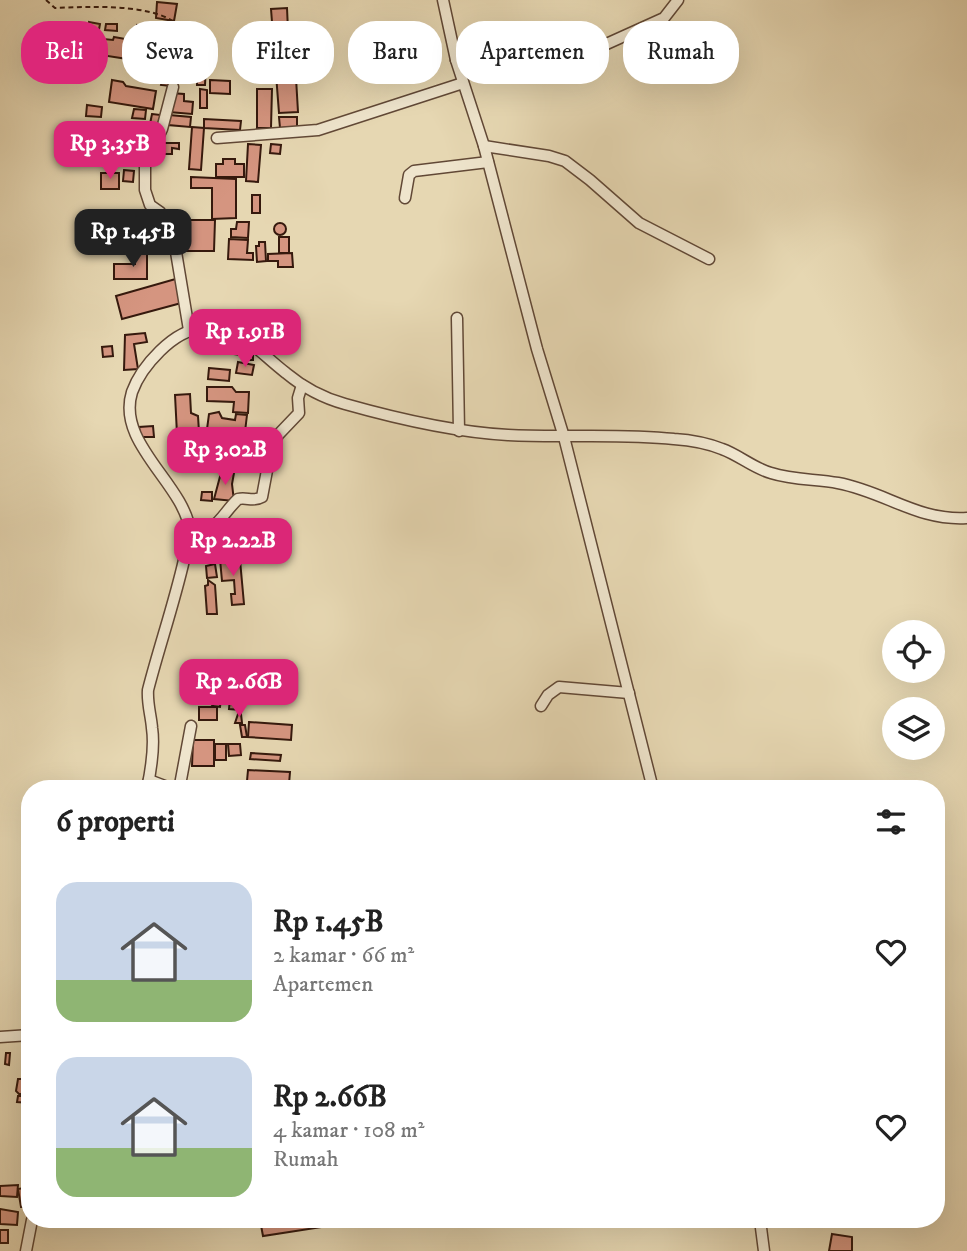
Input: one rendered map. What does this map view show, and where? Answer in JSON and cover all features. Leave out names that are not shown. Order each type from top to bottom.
[{"type":"street","points":[[443,0],[456,60]]},
{"type":"street","points":[[609,43],[664,18],[678,0]]},
{"type":"street","points":[[217,138],[318,131],[460,84]]},
{"type":"street","points":[[463,84],[484,146],[537,349],[564,437],[651,780]]},
{"type":"street","points":[[173,87],[162,128],[145,165],[145,190],[150,205],[160,212],[166,221],[175,246],[189,330]]},
{"type":"street","points":[[484,146],[565,161],[639,223],[709,259]]},
{"type":"street","points":[[405,198],[409,175],[414,171],[488,162]]},
{"type":"street","points":[[457,318],[459,431]]},
{"type":"street","points":[[148,780],[153,730],[147,704],[148,690],[174,604],[190,532],[175,497],[136,433],[130,406],[132,391],[141,375],[156,355],[181,332],[213,330],[234,334],[248,339],[302,386],[321,396],[459,431],[564,437],[615,434],[696,443],[722,449],[774,474],[859,488],[930,517],[967,518]]},
{"type":"street","points":[[190,532],[203,532],[216,526],[238,499],[253,500],[262,497],[271,449],[278,435],[299,413],[298,398],[302,386]]},
{"type":"street","points":[[541,706],[548,695],[559,687],[629,693]]},
{"type":"street","points":[[181,780],[191,726]]},
{"type":"street","points":[[0,1037],[21,1036]]},
{"type":"street","points":[[26,1251],[30,1228]]},
{"type":"street","points":[[761,1228],[764,1251]]},
{"type":"path","points":[[46,0],[55,8],[93,7],[157,12],[174,21],[183,29],[187,42],[173,87]]},
{"type":"building","points":[[157,2],[177,4],[174,21],[156,18]]},
{"type":"building","points":[[287,8],[288,21],[272,21],[271,9]]},
{"type":"building","points":[[108,24],[117,24],[117,31],[108,30]]},
{"type":"building","points":[[114,37],[122,38],[122,58],[108,56],[108,39],[113,40]]},
{"type":"building","points":[[112,80],[122,82],[126,86],[156,91],[153,109],[109,102]]},
{"type":"building","points":[[218,80],[230,81],[230,94],[210,93],[210,84],[218,84]]},
{"type":"building","points":[[277,84],[296,84],[298,112],[279,113]]},
{"type":"building","points":[[200,89],[207,90],[207,108],[200,108]]},
{"type":"building","points":[[257,89],[272,89],[271,128],[257,128]]},
{"type":"building","points":[[170,93],[184,94],[184,101],[193,102],[192,114],[169,112]]},
{"type":"building","points":[[87,105],[102,107],[101,117],[86,116]]},
{"type":"building","points":[[134,109],[146,110],[145,119],[132,118]]},
{"type":"building","points":[[152,114],[161,115],[159,125],[150,124]]},
{"type":"building","points":[[169,115],[191,117],[190,127],[168,125]]},
{"type":"building","points":[[279,117],[297,117],[297,127],[280,128]]},
{"type":"building","points":[[204,119],[241,121],[240,130],[204,128]]},
{"type":"building","points":[[90,122],[110,124],[108,143],[88,141]]},
{"type":"building","points":[[133,125],[152,127],[149,151],[129,148]]},
{"type":"building","points":[[192,127],[204,128],[201,170],[189,169]]},
{"type":"building","points":[[163,143],[179,143],[179,149],[172,148],[172,154],[162,154]]},
{"type":"building","points":[[248,144],[261,145],[258,182],[246,181]]},
{"type":"building","points":[[271,144],[281,145],[280,154],[270,153]]},
{"type":"building","points":[[223,159],[235,159],[235,164],[244,164],[244,177],[216,177],[216,164],[223,164]]},
{"type":"building","points":[[124,170],[134,171],[133,182],[123,181]]},
{"type":"building","points":[[101,173],[119,173],[119,189],[101,189]]},
{"type":"building","points":[[191,177],[236,179],[236,218],[212,219],[212,188],[191,188]]},
{"type":"building","points":[[252,195],[260,195],[260,213],[252,213]]},
{"type":"building","points":[[134,217],[134,220],[148,220],[148,232],[121,232],[121,218]]},
{"type":"building","points":[[189,220],[215,220],[214,251],[186,251]]},
{"type":"building","points":[[237,222],[249,222],[248,238],[231,237],[231,229],[236,229]]},
{"type":"building","points":[[280,223],[286,229],[280,235],[274,229]]},
{"type":"building","points":[[153,231],[163,232],[163,241],[152,241]]},
{"type":"building","points":[[130,234],[149,235],[148,251],[130,251]]},
{"type":"building","points":[[279,237],[289,237],[289,253],[279,253]]},
{"type":"building","points":[[229,239],[248,240],[247,253],[253,253],[253,260],[228,259]]},
{"type":"building","points":[[259,242],[265,242],[266,261],[257,262],[256,246],[259,246]]},
{"type":"building","points":[[135,253],[147,253],[147,279],[114,279],[114,264],[135,264]]},
{"type":"building","points":[[292,253],[293,267],[278,267],[278,261],[268,261],[268,254]]},
{"type":"building","points":[[179,278],[185,302],[122,319],[116,296]]},
{"type":"building","points":[[145,333],[147,342],[134,344],[138,369],[124,370],[125,335]]},
{"type":"building","points":[[205,341],[242,346],[240,355],[204,350]]},
{"type":"building","points":[[112,346],[113,356],[103,357],[102,347]]},
{"type":"building","points":[[244,352],[253,352],[253,360],[243,360]]},
{"type":"building","points":[[238,362],[254,365],[252,375],[236,373]]},
{"type":"building","points":[[209,368],[230,370],[229,381],[208,379]]},
{"type":"building","points":[[207,387],[232,387],[236,392],[249,392],[248,413],[233,412],[234,402],[207,401]]},
{"type":"building","points":[[190,394],[191,413],[198,416],[199,432],[177,434],[175,395]]},
{"type":"building","points":[[219,412],[222,418],[235,420],[236,414],[247,415],[244,440],[215,437],[216,430],[207,429],[209,414]]},
{"type":"building","points":[[153,426],[154,437],[140,437],[139,427]]},
{"type":"building","points":[[219,439],[220,457],[209,458],[208,440]]},
{"type":"building","points":[[230,439],[241,440],[236,461],[222,461],[224,451],[227,452]]},
{"type":"building","points":[[222,469],[234,473],[234,501],[214,499]]},
{"type":"building","points":[[202,492],[212,492],[212,501],[201,500]]},
{"type":"building","points":[[220,559],[240,560],[244,604],[232,605],[231,594],[235,594],[234,580],[222,581]]},
{"type":"building","points":[[215,564],[217,577],[207,578],[206,566]]},
{"type":"building","points":[[208,580],[215,585],[217,614],[207,614],[205,586],[208,585]]},
{"type":"building","points":[[214,698],[221,699],[220,707],[212,706]]},
{"type":"building","points":[[230,698],[242,699],[241,710],[229,709]]},
{"type":"building","points":[[199,707],[217,707],[217,720],[199,720]]},
{"type":"building","points":[[238,714],[241,714],[242,723],[235,723]]},
{"type":"building","points":[[249,722],[292,725],[291,740],[248,737]]},
{"type":"building","points":[[240,725],[245,725],[247,737],[242,737]]},
{"type":"building","points":[[193,740],[214,740],[214,766],[192,766]]},
{"type":"building","points":[[215,744],[226,744],[226,760],[215,760]]},
{"type":"building","points":[[228,744],[240,744],[241,755],[229,756]]},
{"type":"building","points":[[251,753],[281,755],[280,761],[250,759]]},
{"type":"building","points":[[248,770],[290,772],[289,780],[247,780]]},
{"type":"building","points":[[6,1053],[10,1053],[9,1065],[5,1064]]},
{"type":"building","points":[[18,1079],[21,1079],[21,1094],[16,1091]]},
{"type":"building","points":[[18,1185],[17,1197],[0,1196],[0,1186]]},
{"type":"building","points":[[0,1209],[18,1212],[17,1225],[0,1224]]},
{"type":"building","points":[[262,1228],[315,1228],[263,1236]]},
{"type":"building","points":[[0,1230],[8,1230],[8,1243],[0,1243]]},
{"type":"building","points":[[832,1234],[852,1237],[852,1251],[829,1251]]}]
